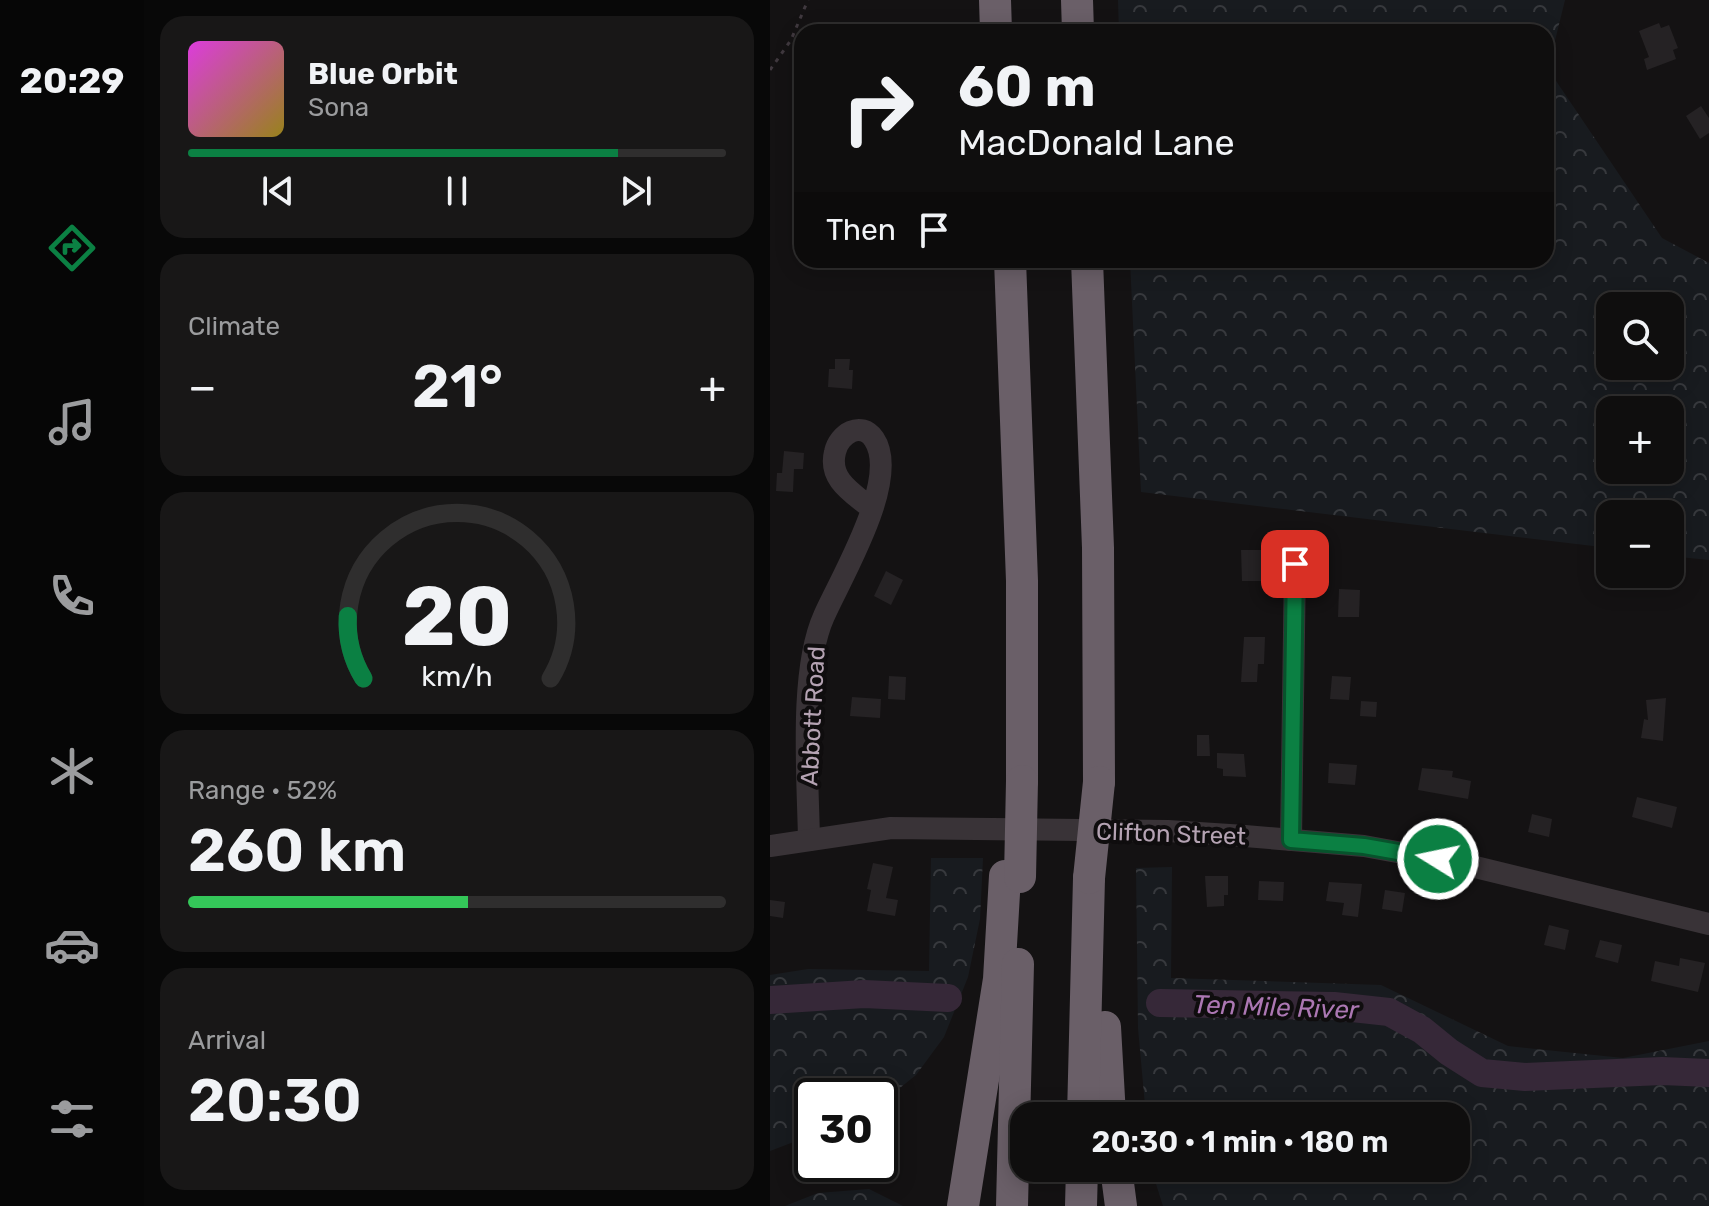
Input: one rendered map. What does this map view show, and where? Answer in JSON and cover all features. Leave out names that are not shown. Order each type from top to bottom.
[{"type":"highway","points":[[995,0],[996,24]]},
{"type":"highway","points":[[1077,0],[1078,24]]},
{"type":"highway","points":[[1001,268],[1014,781]]},
{"type":"highway","points":[[1010,268],[1021,553],[1012,877],[1012,1206]]},
{"type":"highway","points":[[1084,1102],[1099,782],[1098,548],[1087,268]]},
{"type":"highway","points":[[963,1206],[1012,877]]},
{"type":"highway","points":[[1096,878],[1109,1102]]},
{"type":"highway","points":[[1081,1206],[1082,1182]]},
{"type":"highway","points":[[1118,1182],[1121,1206]]},
{"type":"street","name":"Abbott Road","points":[[809,840],[808,702],[812,657],[824,616],[854,557],[872,509]]},
{"type":"street","points":[[1291,840],[1295,564]]},
{"type":"street","name":"Clifton Street","points":[[770,846],[891,828],[1168,831],[1364,846],[1463,864],[1709,924]]},
{"type":"path","points":[[798,24],[808,0]]},
{"type":"path","points":[[770,70],[794,33]]},
{"type":"green space","points":[[1118,0],[1565,0],[1554,45],[1554,24],[1119,24]]},
{"type":"green space","points":[[1554,78],[1662,238],[1709,263],[1709,560],[1684,557],[1684,500],[1596,500],[1596,546],[1141,492],[1130,268],[1554,268]]},
{"type":"green space","points":[[931,858],[983,858],[980,919],[968,977],[944,1037],[916,1075],[898,1090],[898,1078],[794,1078],[794,1142],[770,1151],[770,975],[808,969],[929,971]]},
{"type":"green space","points":[[1172,867],[1171,978],[1381,985],[1508,1046],[1623,1058],[1709,1041],[1709,1206],[1163,1206],[1155,1182],[1470,1182],[1470,1102],[1145,1102],[1138,1028],[1136,868]]},
{"type":"green space","points":[[869,1189],[903,1206],[785,1206],[818,1193]]},
{"type":"building","points":[[1659,23],[1661,28],[1669,25],[1678,48],[1673,50],[1676,59],[1647,70],[1644,59],[1649,57],[1639,31]]},
{"type":"building","points":[[1701,106],[1709,118],[1709,133],[1700,139],[1686,116]]},
{"type":"building","points":[[835,359],[850,359],[852,389],[828,387],[829,369],[835,369]]},
{"type":"building","points":[[784,451],[804,453],[803,469],[794,469],[793,492],[776,491],[777,473],[782,473]]},
{"type":"building","points":[[1241,550],[1262,550],[1262,581],[1242,581]]},
{"type":"building","points":[[886,571],[903,580],[891,605],[874,596]]},
{"type":"building","points":[[1339,589],[1360,590],[1359,617],[1338,617]]},
{"type":"building","points":[[1244,637],[1265,637],[1264,664],[1258,664],[1257,682],[1241,682]]},
{"type":"building","points":[[889,676],[906,677],[905,700],[888,699]]},
{"type":"building","points":[[1332,676],[1351,677],[1349,700],[1330,699]]},
{"type":"building","points":[[852,697],[881,699],[880,718],[850,716]]},
{"type":"building","points":[[1666,698],[1663,741],[1641,738],[1644,719],[1648,720],[1646,700]]},
{"type":"building","points":[[1361,701],[1377,702],[1376,717],[1360,716]]},
{"type":"building","points":[[1197,735],[1209,735],[1210,756],[1197,756]]},
{"type":"building","points":[[1217,753],[1244,754],[1246,777],[1223,776],[1223,769],[1217,768]]},
{"type":"building","points":[[1329,763],[1357,765],[1355,785],[1328,783]]},
{"type":"building","points":[[1422,768],[1453,771],[1452,777],[1471,781],[1468,799],[1418,790]]},
{"type":"building","points":[[1637,797],[1677,807],[1672,828],[1632,817]]},
{"type":"building","points":[[1532,814],[1552,819],[1549,837],[1528,832]]},
{"type":"building","points":[[873,863],[893,867],[886,898],[898,900],[895,916],[867,911],[871,890],[867,889]]},
{"type":"building","points":[[1205,876],[1228,876],[1228,895],[1224,895],[1224,906],[1207,907]]},
{"type":"building","points":[[1259,881],[1284,882],[1283,901],[1258,900]]},
{"type":"building","points":[[1329,882],[1362,884],[1358,917],[1342,915],[1344,903],[1326,901]]},
{"type":"building","points":[[1385,890],[1405,893],[1402,912],[1382,909]]},
{"type":"building","points":[[770,900],[785,902],[783,918],[770,916]]},
{"type":"building","points":[[1549,925],[1569,930],[1565,950],[1544,945]]},
{"type":"building","points":[[1600,940],[1622,945],[1618,963],[1595,957]]},
{"type":"building","points":[[1680,958],[1705,963],[1698,992],[1651,981],[1655,961],[1679,966]]},
{"type":"waterway","name":"Ten Mile River","points":[[770,1000],[864,994],[948,998]]},
{"type":"waterway","name":"Ten Mile River","points":[[1160,1003],[1334,1006],[1389,1012],[1422,1030],[1482,1073],[1525,1077],[1662,1071],[1709,1073]]},
{"type":"route","points":[[1295,564],[1291,840],[1364,846],[1438,859]]}]
